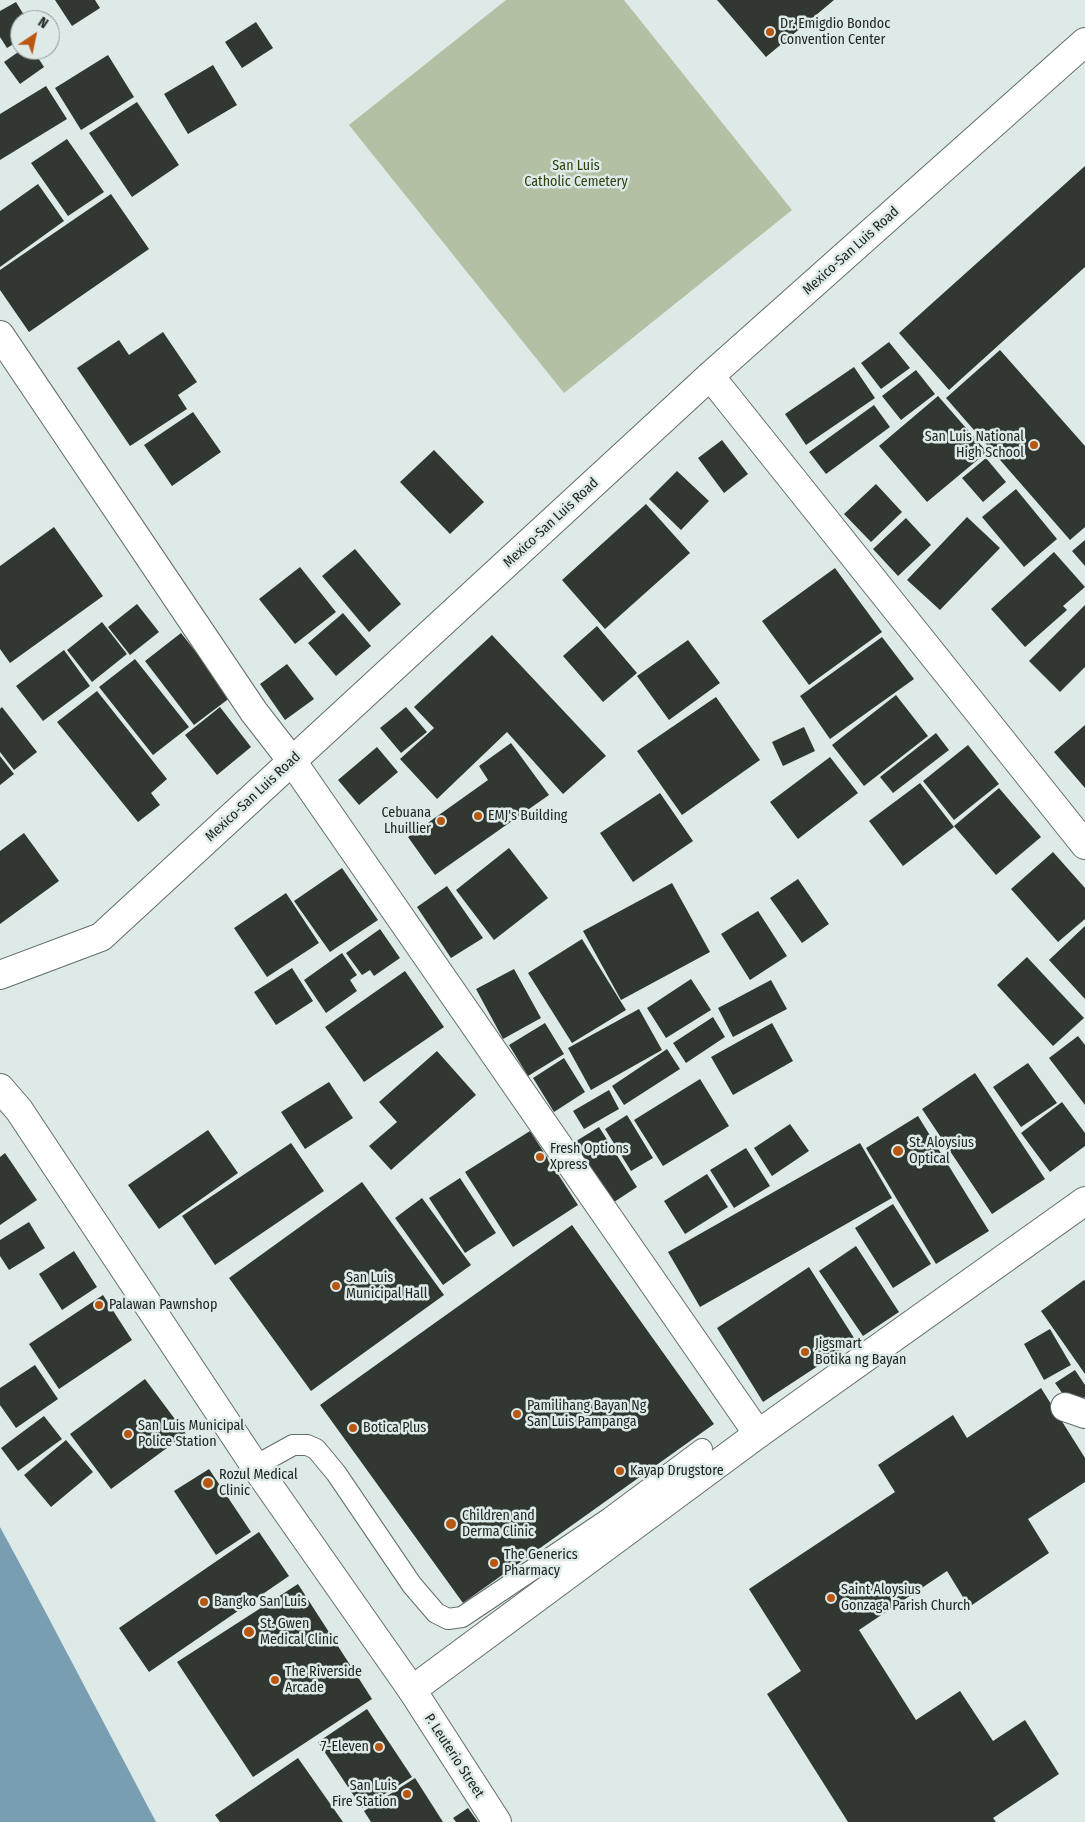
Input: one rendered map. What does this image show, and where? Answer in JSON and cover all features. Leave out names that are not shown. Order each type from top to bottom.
[{"type":"main road","name":"Mexico-San Luis Road","points":[[0,975],[101,937],[710,376],[1085,42]]},
{"type":"main road","points":[[0,335],[254,712],[292,761],[758,1434]]},
{"type":"main road","points":[[710,376],[1085,845]]},
{"type":"main road","name":"P. Leuterio Street","points":[[0,1088],[19,1110],[255,1466],[412,1690],[497,1822]]},
{"type":"main road","points":[[412,1690],[510,1618],[614,1528],[758,1434],[1085,1201]]},
{"type":"lane","points":[[255,1466],[293,1445],[307,1445],[316,1449],[336,1473],[412,1585],[436,1614],[448,1620],[462,1617],[494,1595],[614,1528],[702,1449]]},
{"type":"lane","points":[[494,1595],[510,1618]]},
{"type":"green space","name":"San Luis Catholic Cemetery","points":[[506,0],[624,0],[792,210],[564,393],[349,125]]},
{"type":"water","points":[[0,1527],[26,1575],[156,1822],[0,1822]]},
{"type":"building","points":[[55,0],[95,0],[100,8],[72,26]]},
{"type":"building","name":"Dr. Emigdio Bondoc Convention Center","points":[[717,0],[834,0],[766,57]]},
{"type":"building","points":[[16,2],[21,10],[10,10],[10,46],[7,48],[0,37],[0,11]]},
{"type":"building","points":[[256,22],[273,48],[242,68],[225,42]]},
{"type":"building","points":[[108,55],[134,97],[81,130],[55,88]]},
{"type":"building","points":[[10,58],[10,60],[39,60],[44,67],[20,84],[4,62]]},
{"type":"building","points":[[213,65],[237,105],[188,134],[164,94]]},
{"type":"building","points":[[46,86],[67,119],[0,160],[0,114]]},
{"type":"building","points":[[137,102],[179,165],[132,197],[89,133]]},
{"type":"building","points":[[67,139],[104,192],[68,216],[31,163]]},
{"type":"building","name":"San Luis National High School","points":[[1085,166],[1085,267],[949,390],[899,333]]},
{"type":"building","points":[[38,184],[64,221],[0,267],[0,211]]},
{"type":"building","points":[[111,194],[149,249],[29,332],[0,290],[0,270]]},
{"type":"building","points":[[163,332],[197,382],[178,395],[187,409],[130,446],[77,368],[119,340],[129,355]]},
{"type":"building","points":[[889,342],[910,368],[881,389],[861,363]]},
{"type":"building","points":[[1000,350],[1085,446],[1085,527],[1070,540],[946,398]]},
{"type":"building","points":[[854,367],[875,398],[806,445],[785,414]]},
{"type":"building","points":[[916,370],[935,394],[901,420],[882,396]]},
{"type":"building","points":[[938,396],[987,452],[927,502],[879,446]]},
{"type":"building","points":[[874,405],[890,427],[826,474],[809,452]]},
{"type":"building","points":[[193,412],[221,452],[172,486],[144,445]]},
{"type":"building","points":[[722,440],[748,474],[724,493],[698,458]]},
{"type":"building","points":[[434,450],[484,502],[450,534],[400,482]]},
{"type":"building","points":[[986,458],[1006,482],[983,502],[962,478]]},
{"type":"building","points":[[677,471],[709,501],[681,530],[649,499]]},
{"type":"building","points":[[876,484],[902,512],[871,542],[844,514]]},
{"type":"building","points":[[1016,489],[1057,539],[1024,567],[982,517]]},
{"type":"building","points":[[646,504],[690,553],[605,629],[562,580]]},
{"type":"building","points":[[967,517],[1000,548],[940,610],[907,580]]},
{"type":"building","points":[[906,518],[931,545],[898,576],[873,549]]},
{"type":"building","points":[[54,527],[103,596],[10,663],[0,649],[0,566]]},
{"type":"building","points":[[1085,540],[1085,566],[1072,551]]},
{"type":"building","points":[[355,549],[401,604],[369,632],[322,576]]},
{"type":"building","points":[[1054,552],[1085,587],[1063,606],[1067,610],[1025,647],[991,609]]},
{"type":"building","points":[[300,567],[336,612],[295,644],[259,599]]},
{"type":"building","points":[[835,568],[882,632],[809,685],[762,621]]},
{"type":"building","points":[[137,604],[159,632],[130,655],[108,627]]},
{"type":"building","points":[[1085,605],[1085,667],[1060,692],[1029,661]]},
{"type":"building","points":[[343,613],[371,646],[336,676],[308,643]]},
{"type":"building","points":[[102,622],[127,654],[92,682],[67,650]]},
{"type":"building","points":[[597,626],[637,673],[603,702],[563,656]]},
{"type":"building","points":[[181,633],[231,697],[194,725],[145,661]]},
{"type":"building","points":[[492,635],[606,756],[563,794],[507,732],[437,799],[400,759],[434,728],[414,707]]},
{"type":"building","points":[[882,637],[914,679],[830,739],[800,696]]},
{"type":"building","points":[[688,640],[720,683],[669,720],[637,676]]},
{"type":"building","points":[[64,650],[90,686],[43,721],[16,686]]},
{"type":"building","points":[[135,659],[189,727],[153,755],[99,687]]},
{"type":"building","points":[[287,664],[314,699],[285,720],[260,684]]},
{"type":"building","points":[[97,691],[167,779],[151,793],[160,805],[138,822],[57,722]]},
{"type":"building","points":[[896,695],[928,736],[864,786],[832,745]]},
{"type":"building","points":[[716,697],[760,760],[682,815],[637,751]]},
{"type":"building","points":[[2,707],[37,752],[14,770],[0,752],[0,709]]},
{"type":"building","points":[[220,707],[251,747],[217,775],[185,735]]},
{"type":"building","points":[[406,707],[427,732],[401,753],[380,728]]},
{"type":"building","points":[[1085,725],[1085,788],[1054,752]]},
{"type":"building","points":[[804,727],[815,751],[783,766],[772,742]]},
{"type":"building","points":[[936,733],[949,750],[893,793],[880,777]]},
{"type":"building","name":"EMJ's Building","points":[[511,743],[549,795],[435,875],[408,837],[488,780],[479,766]]},
{"type":"building","points":[[968,745],[999,784],[954,820],[923,781]]},
{"type":"building","points":[[377,747],[398,772],[359,805],[338,780]]},
{"type":"building","points":[[0,756],[14,774],[0,785]]},
{"type":"building","points":[[830,757],[858,793],[798,839],[770,802]]},
{"type":"building","points":[[920,783],[954,827],[903,866],[869,821]]},
{"type":"building","points":[[999,788],[1041,837],[996,875],[954,826]]},
{"type":"building","points":[[660,793],[693,841],[633,882],[600,833]]},
{"type":"building","points":[[24,833],[59,881],[0,924],[0,851]]},
{"type":"building","points":[[509,848],[548,898],[494,940],[456,890]]},
{"type":"building","points":[[1053,852],[1085,888],[1085,919],[1058,942],[1011,889]]},
{"type":"building","points":[[342,868],[378,920],[330,952],[294,901]]},
{"type":"building","points":[[798,879],[829,924],[802,943],[770,898]]},
{"type":"building","points":[[672,883],[710,952],[621,1000],[583,931]]},
{"type":"building","points":[[447,886],[483,938],[451,958],[417,907]]},
{"type":"building","points":[[286,893],[319,943],[267,977],[234,928]]},
{"type":"building","points":[[758,911],[787,956],[750,980],[721,934]]},
{"type":"building","points":[[1085,926],[1085,999],[1049,960]]},
{"type":"building","points":[[380,929],[400,958],[374,976],[370,970],[362,975],[346,953]]},
{"type":"building","points":[[582,939],[626,1010],[572,1043],[528,973]]},
{"type":"building","points":[[342,953],[357,975],[350,980],[357,991],[326,1013],[304,980]]},
{"type":"building","points":[[1027,957],[1084,1018],[1053,1046],[997,985]]},
{"type":"building","points":[[292,968],[313,1001],[276,1025],[254,992]]},
{"type":"building","points":[[514,969],[541,1018],[503,1039],[476,989]]},
{"type":"building","points":[[405,971],[444,1027],[364,1082],[325,1027]]},
{"type":"building","points":[[691,979],[711,1010],[666,1038],[647,1008]]},
{"type":"building","points":[[771,980],[787,1009],[733,1037],[718,1008]]},
{"type":"building","points":[[639,1009],[662,1050],[591,1090],[568,1048]]},
{"type":"building","points":[[713,1017],[725,1037],[686,1063],[673,1043]]},
{"type":"building","points":[[545,1023],[564,1054],[528,1076],[509,1045]]},
{"type":"building","points":[[772,1023],[793,1061],[733,1095],[711,1057]]},
{"type":"building","points":[[1078,1036],[1085,1045],[1085,1105],[1049,1058]]},
{"type":"building","points":[[667,1049],[680,1069],[624,1105],[612,1086]]},
{"type":"building","points":[[437,1051],[476,1095],[391,1170],[369,1146],[397,1122],[379,1102]]},
{"type":"building","points":[[564,1058],[585,1092],[554,1112],[533,1078]]},
{"type":"building","points":[[1028,1063],[1057,1103],[1021,1127],[993,1087]]},
{"type":"building","points":[[975,1073],[1045,1179],[992,1214],[922,1109]]},
{"type":"building","points":[[700,1079],[729,1126],[663,1166],[634,1120]]},
{"type":"building","points":[[329,1082],[353,1118],[305,1149],[281,1112]]},
{"type":"building","points":[[609,1090],[619,1109],[584,1129],[573,1111]]},
{"type":"building","points":[[1062,1102],[1085,1133],[1085,1146],[1050,1172],[1021,1133]]},
{"type":"building","points":[[627,1115],[653,1158],[631,1171],[605,1129]]},
{"type":"building","points":[[918,1116],[989,1231],[936,1264],[866,1148]]},
{"type":"building","points":[[790,1124],[809,1151],[772,1176],[754,1148]]},
{"type":"building","points":[[599,1127],[637,1187],[611,1204],[573,1143]]},
{"type":"building","points":[[208,1130],[238,1173],[159,1229],[128,1185]]},
{"type":"building","points":[[530,1131],[578,1205],[513,1247],[465,1172]]},
{"type":"building","points":[[291,1143],[324,1191],[215,1265],[182,1216]]},
{"type":"building","points":[[860,1143],[892,1198],[700,1307],[668,1252]]},
{"type":"building","points":[[746,1148],[770,1186],[734,1208],[710,1170]]},
{"type":"building","points":[[5,1153],[37,1200],[0,1225],[0,1157]]},
{"type":"building","points":[[707,1174],[728,1207],[685,1234],[664,1201]]},
{"type":"building","points":[[460,1178],[496,1233],[465,1253],[429,1198]]},
{"type":"building","name":"San Luis Municipal Hall","points":[[362,1182],[444,1295],[311,1391],[229,1278]]},
{"type":"building","points":[[422,1198],[471,1265],[443,1285],[395,1218]]},
{"type":"building","points":[[893,1204],[931,1264],[893,1288],[855,1228]]},
{"type":"building","points":[[29,1222],[45,1248],[9,1270],[0,1256],[0,1240]]},
{"type":"building","name":"Pamilihang Bayan Ng San Luis Pampanga","points":[[572,1225],[714,1424],[463,1603],[320,1405]]},
{"type":"building","points":[[856,1246],[899,1312],[863,1336],[819,1271]]},
{"type":"building","points":[[74,1251],[97,1287],[62,1310],[39,1274]]},
{"type":"building","points":[[809,1267],[856,1341],[763,1402],[717,1328]]},
{"type":"building","points":[[1085,1281],[1085,1374],[1041,1311]]},
{"type":"building","points":[[103,1295],[132,1340],[59,1389],[29,1344]]},
{"type":"building","points":[[1050,1329],[1071,1365],[1044,1380],[1024,1344]]},
{"type":"building","points":[[35,1365],[58,1399],[16,1428],[0,1405],[0,1388]]},
{"type":"building","points":[[1075,1370],[1085,1385],[1085,1397],[1072,1407],[1055,1383]]},
{"type":"building","name":"San Luis Municipal Police Station","points":[[145,1379],[186,1434],[111,1489],[70,1434]]},
{"type":"building","name":"Saint Aloysius Gonzaga Parish Church","points":[[1041,1388],[1085,1458],[1085,1482],[1028,1519],[1049,1553],[969,1607],[947,1571],[859,1630],[916,1720],[960,1691],[993,1741],[1025,1720],[1059,1774],[993,1818],[996,1822],[848,1822],[767,1694],[801,1671],[749,1589],[895,1492],[878,1465],[953,1415],[967,1438]]},
{"type":"building","points":[[44,1416],[62,1439],[18,1471],[1,1448]]},
{"type":"building","points":[[66,1440],[93,1472],[51,1507],[24,1475]]},
{"type":"building","points":[[209,1469],[251,1532],[216,1555],[174,1491]]},
{"type":"building","name":"Bangko San Luis","points":[[259,1532],[289,1576],[149,1672],[119,1628]]},
{"type":"building","name":"The Riverside Arcade","points":[[298,1584],[372,1699],[253,1777],[177,1662]]},
{"type":"building","points":[[367,1709],[412,1777],[362,1808],[318,1742]]},
{"type":"building","points":[[298,1758],[343,1822],[220,1822],[215,1815]]},
{"type":"building","name":"San Luis Fire Station","points":[[415,1778],[443,1822],[371,1822],[364,1811]]},
{"type":"building","points":[[468,1808],[478,1822],[456,1822],[453,1818]]},
{"type":"place","name":"Dr. Emigdio Bondoc Convention Center","points":[[770,32]]},
{"type":"place","name":"San Luis National High School","points":[[1034,445]]},
{"type":"place","name":"EMJ's Building","points":[[478,816]]},
{"type":"place","name":"Cebuana Lhuillier","points":[[441,821]]},
{"type":"place","name":"St. Aloysius Optical","points":[[898,1151]]},
{"type":"place","name":"Fresh Options Xpress","points":[[540,1157]]},
{"type":"place","name":"San Luis Municipal Hall","points":[[336,1286]]},
{"type":"place","name":"Palawan Pawnshop","points":[[99,1305]]},
{"type":"place","name":"Jigsmart Botika ng Bayan","points":[[805,1352]]},
{"type":"place","name":"Pamilihang Bayan Ng San Luis Pampanga","points":[[517,1414]]},
{"type":"place","name":"Botica Plus","points":[[353,1428]]},
{"type":"place","name":"San Luis Municipal Police Station","points":[[128,1434]]},
{"type":"place","name":"Kayap Drugstore","points":[[620,1471]]},
{"type":"place","name":"Rozul Medical Clinic","points":[[208,1483]]},
{"type":"place","name":"Children and Derma Clinic","points":[[451,1524]]},
{"type":"place","name":"The Generics Pharmacy","points":[[494,1563]]},
{"type":"place","name":"Saint Aloysius Gonzaga Parish Church","points":[[831,1598]]},
{"type":"place","name":"Bangko San Luis","points":[[204,1602]]},
{"type":"place","name":"St. Gwen Medical Clinic","points":[[249,1632]]},
{"type":"place","name":"The Riverside Arcade","points":[[275,1680]]},
{"type":"place","name":"7-Eleven","points":[[379,1747]]},
{"type":"place","name":"San Luis Fire Station","points":[[407,1794]]}]
